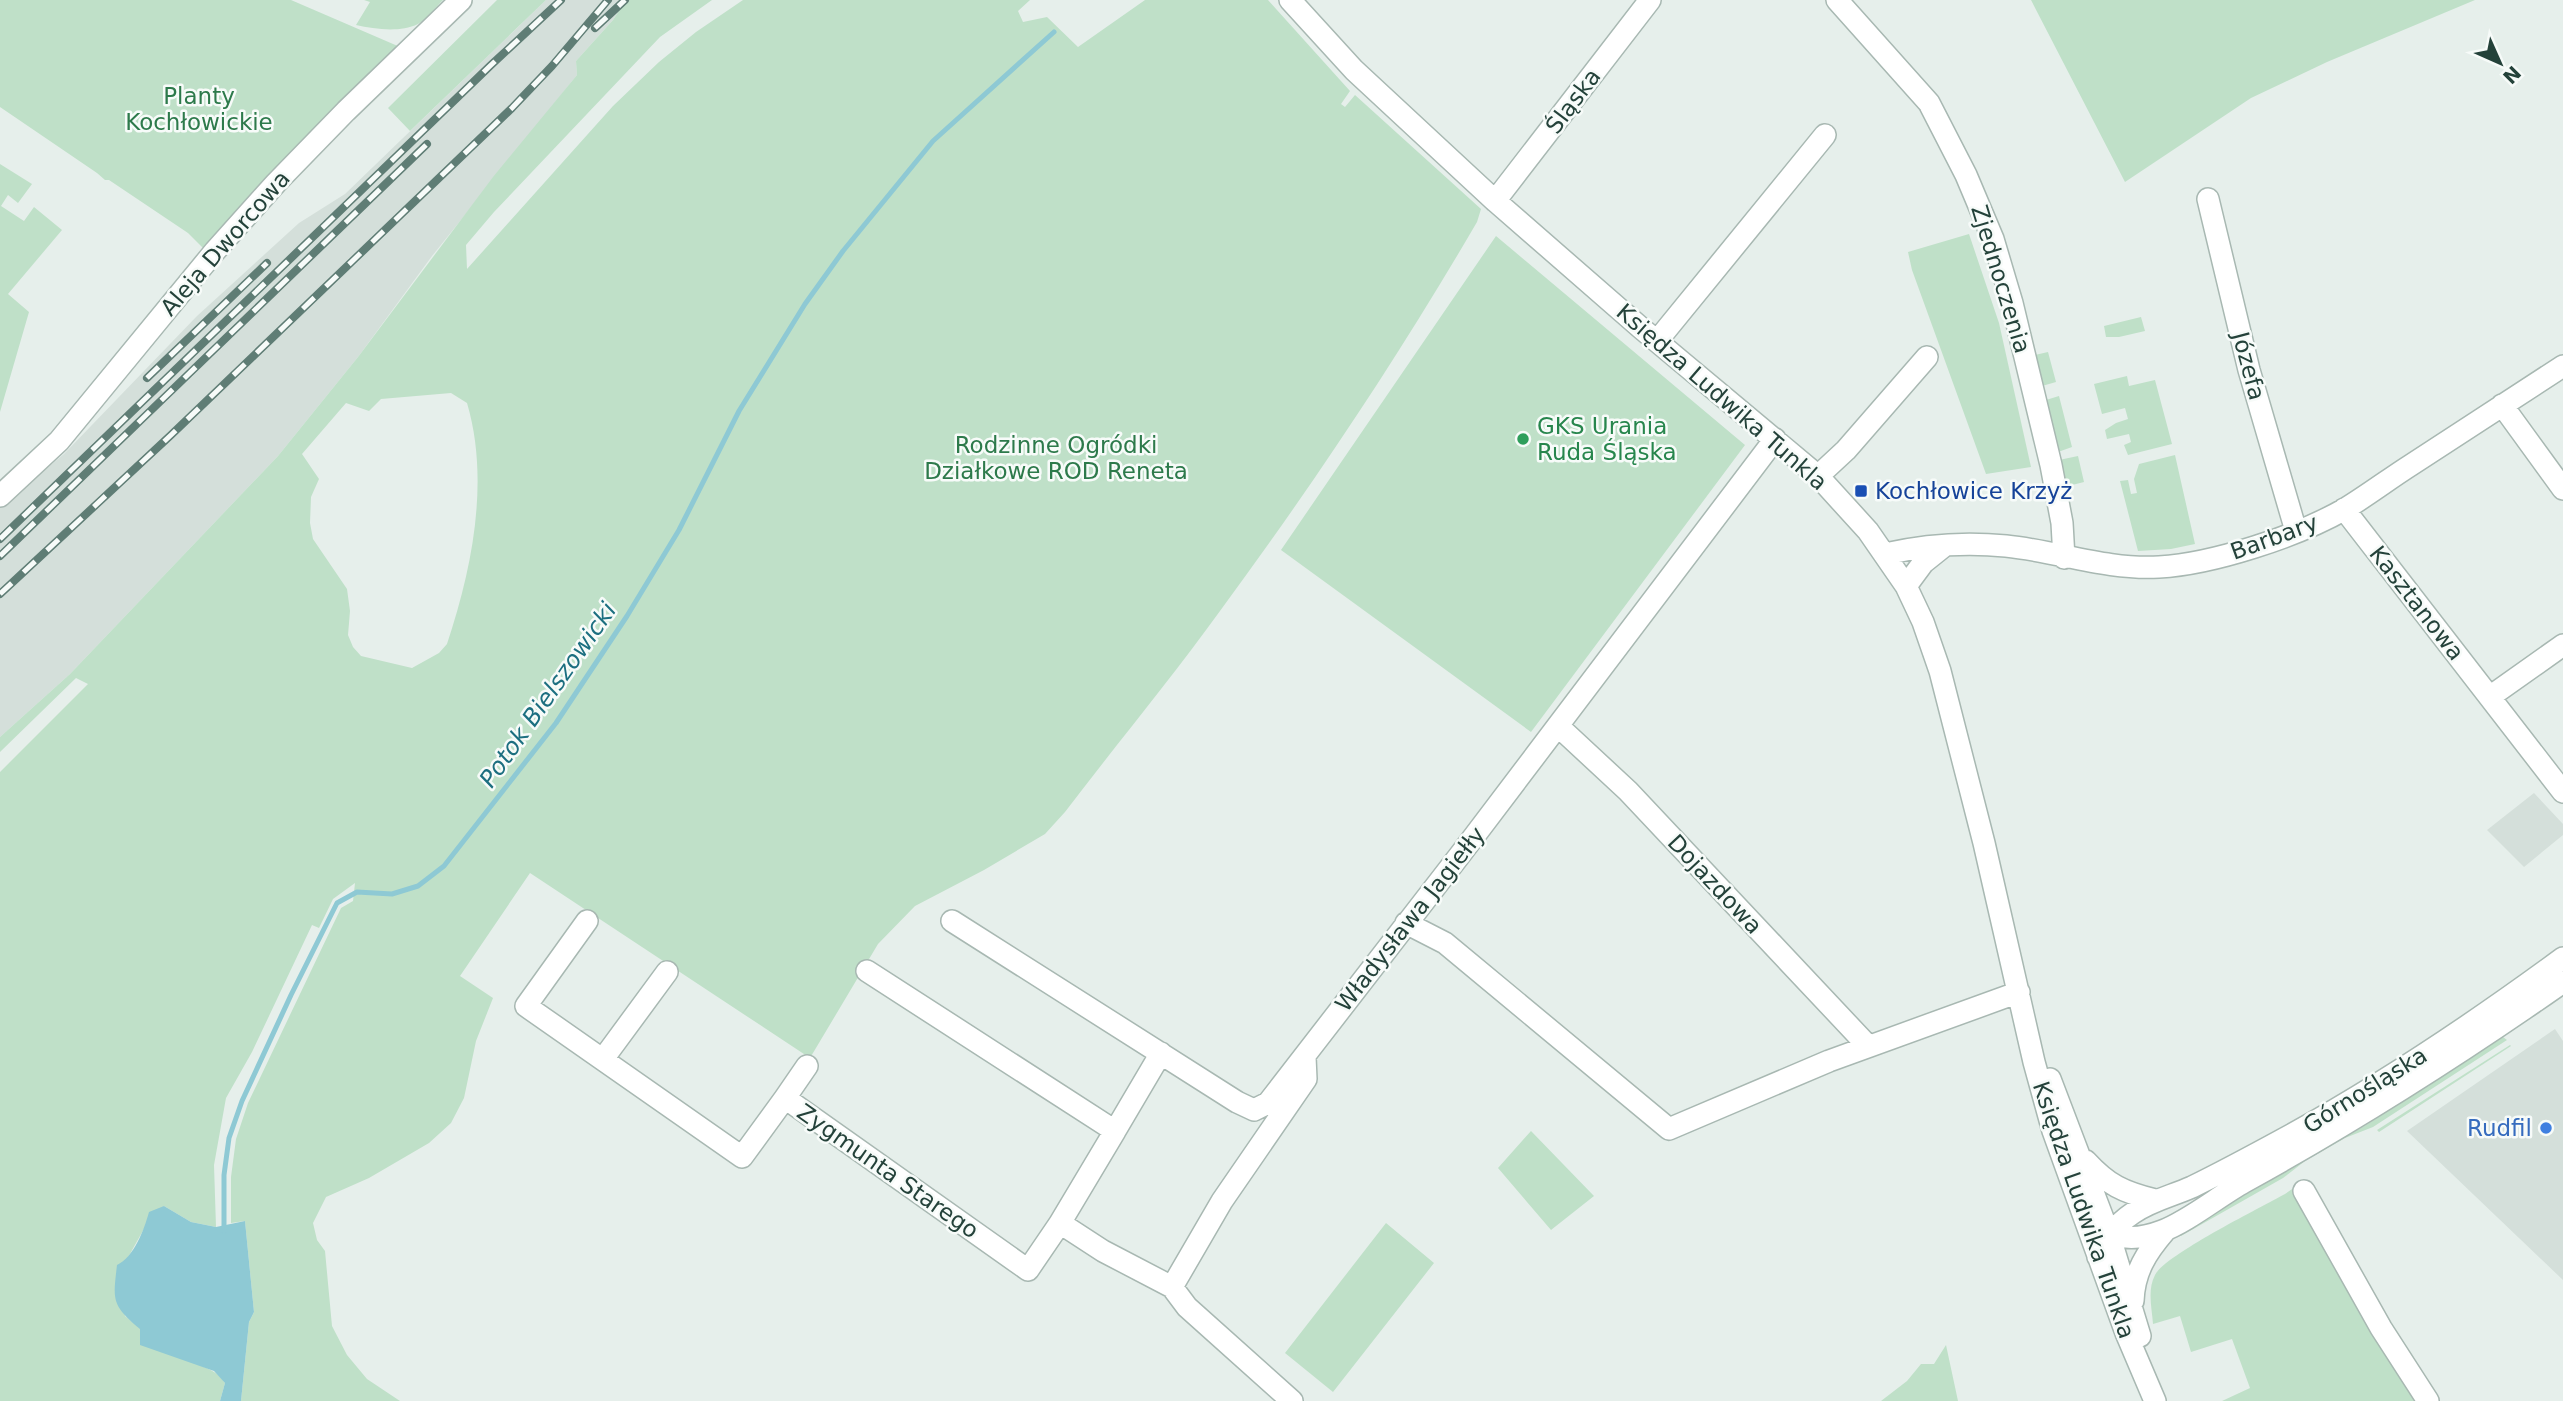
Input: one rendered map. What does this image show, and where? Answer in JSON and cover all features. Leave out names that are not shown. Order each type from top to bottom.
[{"type":"street","name":"Aleja Dworcowa","points":[[0,496],[59,441],[215,251],[276,183],[461,0]]},
{"type":"street","name":"Księdza Ludwika Tunkla","points":[[1290,0],[1354,70],[1495,201],[1818,476],[1885,554],[1906,586],[1923,622],[1940,671],[2019,992],[2042,1098],[2136,1359],[2155,1400]]},
{"type":"street","name":"Śląska","points":[[1495,201],[1650,0]]},
{"type":"street","name":"Zjednoczenia","points":[[1837,0],[1929,103],[1966,175],[1993,239],[2012,303],[2051,465],[2062,523],[2064,558]]},
{"type":"street","points":[[1657,341],[1825,135]]},
{"type":"street","name":"Józefa","points":[[2208,199],[2249,370],[2296,531]]},
{"type":"street","points":[[1818,476],[1846,450],[1927,357]]},
{"type":"street","name":"Barbary","points":[[1885,554],[1910,548],[2008,546],[2124,567],[2180,565],[2230,555],[2296,531],[2344,509],[2563,366]]},
{"type":"street","points":[[2502,405],[2563,489]]},
{"type":"street","name":"Władysława Jagiełły","points":[[952,921],[1237,1102],[1254,1110],[1268,1102],[1776,439]]},
{"type":"street","name":"Kasztanowa","points":[[2344,509],[2563,792]]},
{"type":"street","points":[[1906,586],[1923,563],[1943,547]]},
{"type":"street","points":[[2491,696],[2563,645]]},
{"type":"street","name":"Dojazdowa","points":[[1558,726],[1628,791],[1868,1046]]},
{"type":"street","name":"Zygmunta Starego","points":[[587,920],[526,1006],[742,1157],[785,1098],[1028,1270],[1060,1223]]},
{"type":"street","points":[[1406,923],[1445,943],[1669,1129],[1868,1046],[2019,992]]},
{"type":"street","name":"Górnośląska","points":[[2098,1257],[2109,1234],[2122,1220],[2155,1200],[2179,1193],[2211,1178],[2339,1107],[2459,1031],[2563,958]]},
{"type":"street","points":[[867,971],[1115,1130]]},
{"type":"street","points":[[603,1059],[667,972]]},
{"type":"street","name":"Górnośląska","points":[[2085,1219],[2121,1238],[2136,1238],[2165,1231],[2225,1193],[2395,1095],[2563,982]]},
{"type":"street","name":"Księdza Ludwika Tunkla","points":[[2025,1018],[2081,1156],[2109,1234],[2132,1307],[2155,1400]]},
{"type":"street","points":[[1161,1053],[1060,1223],[1103,1251],[1172,1287],[1187,1307],[1292,1401]]},
{"type":"street","points":[[1172,1287],[1222,1201],[1306,1079],[1305,1057]]},
{"type":"street","points":[[785,1098],[807,1066]]},
{"type":"street","points":[[2081,1156],[2108,1182],[2121,1190],[2155,1200]]},
{"type":"street","points":[[2304,1191],[2381,1328],[2428,1401]]},
{"type":"street","name":"Górnośląska","points":[[2132,1307],[2134,1284],[2140,1264],[2165,1231]]},
{"type":"shaded area","points":[[546,0],[626,0],[613,20],[576,61],[577,75],[432,256],[358,357],[278,456],[70,674],[0,737],[0,507],[64,454],[197,316],[299,223],[345,194]]},
{"type":"shaded area","points":[[2534,793],[2563,824],[2563,835],[2524,867],[2487,830]]},
{"type":"shaded area","points":[[2555,1029],[2563,1041],[2563,1280],[2407,1131]]},
{"type":"green space","name":"Planty Kochłowickie","points":[[0,0],[291,0],[407,50],[205,250],[188,233],[109,180],[105,180],[0,107]]},
{"type":"green space","points":[[364,0],[443,0],[418,24],[403,29],[387,29],[356,25],[370,2]]},
{"type":"green space","points":[[497,0],[546,0],[410,131],[388,108]]},
{"type":"green space","name":"Rodzinne Ogródki Działkowe ROD Reneta","points":[[626,0],[712,0],[660,37],[494,212],[466,245],[467,269],[613,106],[659,62],[696,32],[743,0],[1030,0],[1018,11],[1023,22],[1047,17],[1078,47],[1145,0],[1268,0],[1350,91],[1341,104],[1345,107],[1355,95],[1481,209],[1477,222],[1417,322],[1321,468],[1201,637],[1065,812],[1045,834],[915,906],[878,944],[810,1058],[530,873],[460,976],[493,998],[476,1041],[464,1098],[451,1123],[429,1143],[369,1178],[326,1197],[313,1223],[317,1240],[325,1251],[332,1326],[347,1355],[367,1379],[400,1401],[241,1401],[249,1322],[254,1312],[245,1221],[231,1223],[231,1177],[236,1139],[248,1103],[341,908],[353,901],[355,883],[333,899],[319,928],[312,925],[252,1052],[226,1098],[214,1165],[216,1227],[191,1222],[164,1206],[145,1227],[126,1261],[117,1266],[125,1316],[158,1340],[218,1375],[225,1383],[220,1401],[0,1401],[0,772],[88,684],[76,678],[0,752],[0,737],[70,674],[278,456],[358,357],[493,177],[577,75],[576,61],[613,20]],"holes":[[[451,393],[467,403],[477,463],[475,525],[464,586],[447,644],[439,653],[412,668],[361,656],[348,635],[350,611],[347,589],[313,539],[310,523],[311,497],[319,479],[302,454],[346,403],[369,411],[381,399]]]},
{"type":"green space","points":[[2031,0],[2475,0],[2327,62],[2251,98],[2125,182]]},
{"type":"green space","points":[[0,164],[32,184],[18,203],[8,195],[1,206],[24,221],[34,207],[62,230],[8,294],[29,312],[0,412]]},
{"type":"green space","points":[[1969,234],[1999,323],[2031,467],[1986,474],[1912,270],[1908,252]]},
{"type":"green space","points":[[1496,236],[1745,445],[1531,732],[1281,550]]},
{"type":"green space","points":[[2141,317],[2145,331],[2106,337],[2104,326]]},
{"type":"green space","points":[[2048,352],[2056,382],[2042,386],[2035,355]]},
{"type":"green space","points":[[2127,376],[2129,386],[2155,380],[2172,444],[2128,455],[2124,445],[2131,442],[2129,434],[2107,439],[2105,430],[2128,419],[2125,408],[2102,414],[2094,384]]},
{"type":"green space","points":[[2059,396],[2072,447],[2058,452],[2046,400]]},
{"type":"green space","points":[[2175,455],[2195,544],[2138,551],[2120,481],[2128,480],[2131,494],[2137,493],[2134,479],[2139,464]]},
{"type":"green space","points":[[2078,456],[2084,482],[2064,487],[2059,460]]},
{"type":"green space","points":[[2503,1037],[2507,1040],[2373,1127],[2345,1138],[2305,1161],[2283,1178],[2181,1236],[2175,1235],[2366,1125]]},
{"type":"green space","points":[[2510,1045],[2379,1132],[2377,1130]]},
{"type":"green space","points":[[1531,1131],[1594,1196],[1551,1230],[1498,1168]]},
{"type":"green space","points":[[2298,1185],[2423,1401],[2222,1401],[2250,1388],[2232,1339],[2191,1352],[2180,1316],[2153,1324],[2151,1287],[2162,1266],[2194,1244]]},
{"type":"green space","points":[[1386,1223],[1434,1263],[1333,1392],[1285,1353]]},
{"type":"green space","points":[[1946,1345],[1958,1401],[1881,1401],[1907,1381],[1921,1364],[1934,1364]]},
{"type":"water","points":[[164,1206],[191,1222],[216,1227],[245,1221],[254,1312],[249,1322],[241,1401],[220,1401],[225,1383],[214,1371],[140,1345],[140,1329],[124,1314],[116,1301],[117,1265],[133,1249],[149,1212]]},
{"type":"waterway","name":"Potok Bielszowicki","points":[[224,1231],[224,1175],[229,1138],[242,1101],[337,903],[357,892],[392,894],[418,886],[444,866],[556,723],[627,616],[679,530],[739,411],[805,304],[843,251],[933,141],[1054,32]]},
{"type":"railway","points":[[0,539],[561,0]]},
{"type":"railway","points":[[0,594],[171,435],[512,108],[608,0]]},
{"type":"railway","points":[[595,28],[625,0]]},
{"type":"railway","points":[[0,556],[427,144]]},
{"type":"railway","points":[[147,378],[267,263]]},
{"type":"place","name":"GKS Urania Ruda Śląska","points":[[1523,439]]},
{"type":"place","name":"Kochłowice Krzyż","points":[[1861,491]]},
{"type":"place","name":"Rudfil","points":[[2546,1128]]}]
